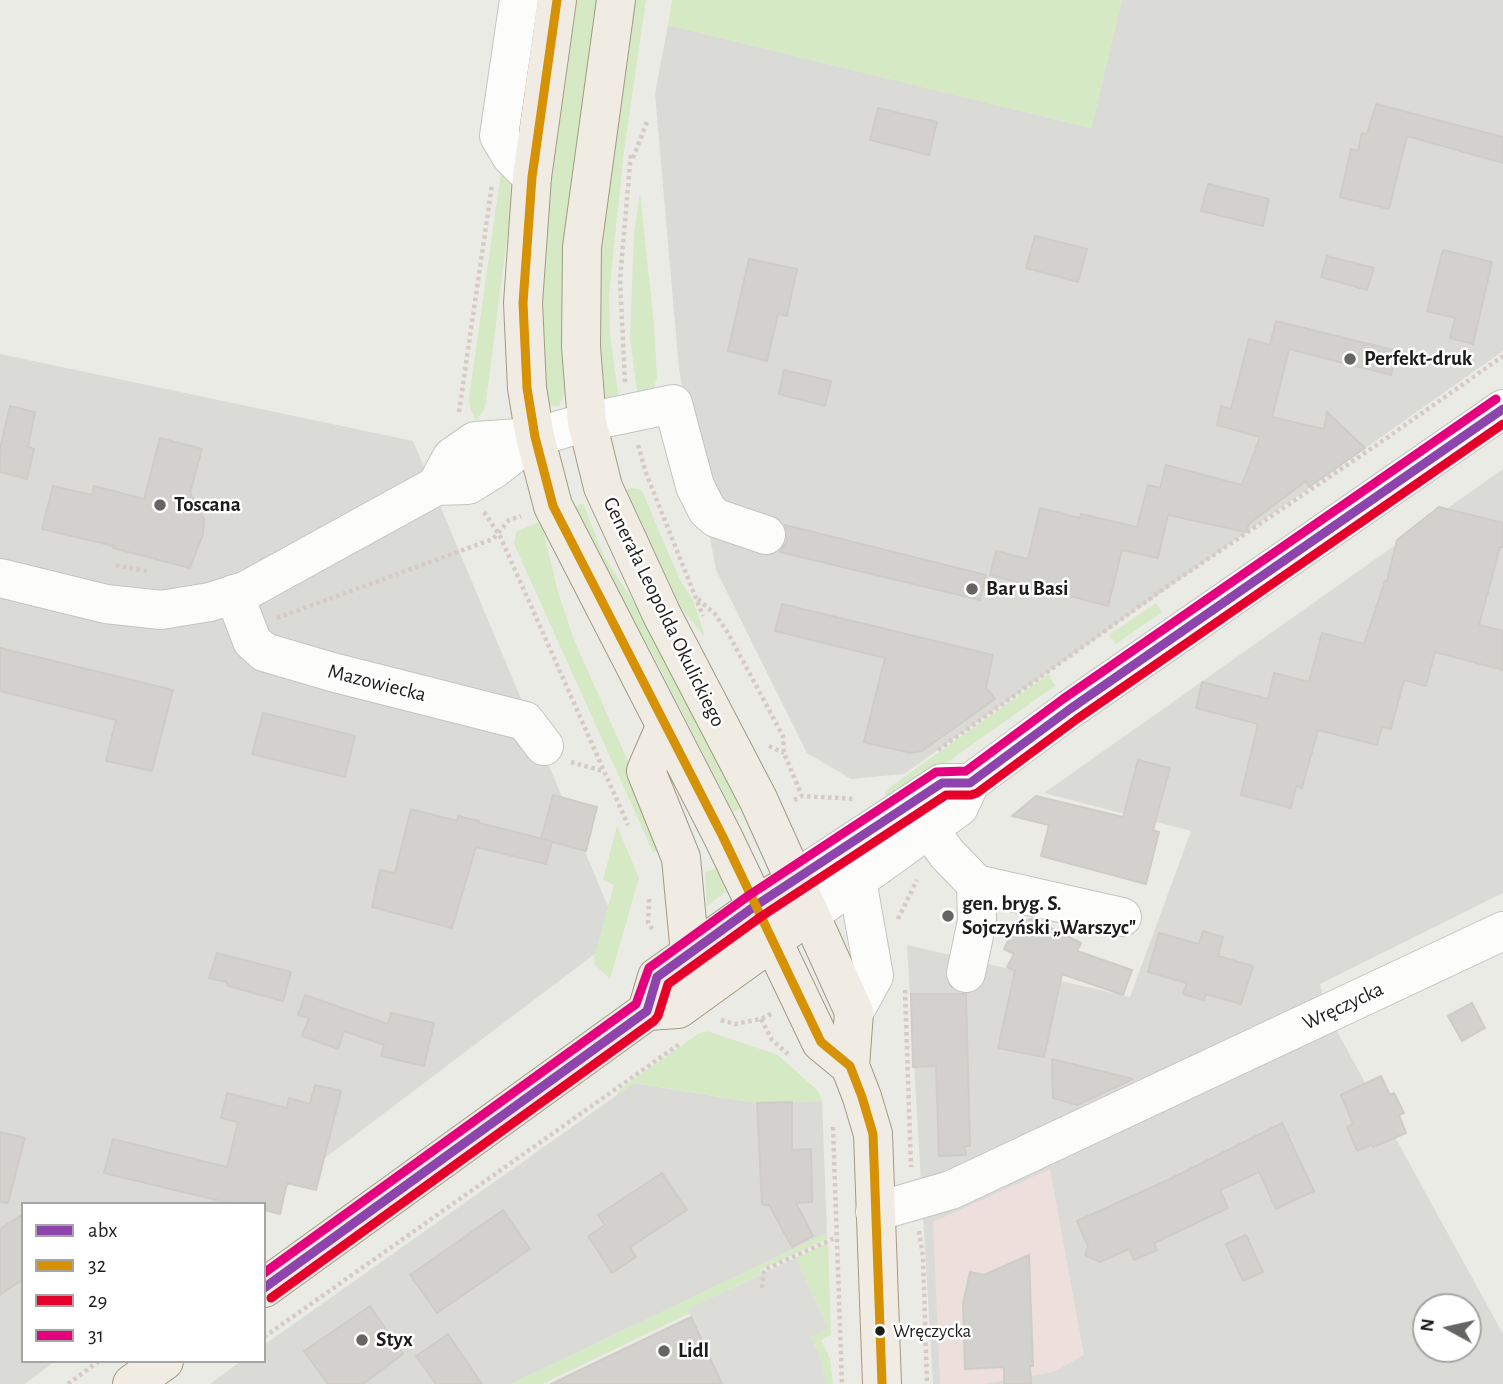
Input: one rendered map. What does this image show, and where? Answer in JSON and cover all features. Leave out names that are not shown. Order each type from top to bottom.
[{"type":"main road","points":[[557,0],[532,177],[523,303],[527,388],[552,506],[723,836],[821,1042],[850,1066]]},
{"type":"main road","name":"Generała Leopolda Okulickiego","points":[[616,0],[582,247],[581,347],[587,422],[603,487],[662,615],[758,799],[809,915]]},
{"type":"main road","points":[[665,727],[646,771],[681,858],[690,954]]},
{"type":"main road","points":[[647,1011],[657,976],[793,881]]},
{"type":"main road","points":[[266,1287],[647,1011],[678,1009],[809,915],[854,1012],[850,1066],[873,1134],[882,1384]]},
{"type":"main road","points":[[132,1384],[161,1363]]},
{"type":"street","points":[[519,0],[499,136],[511,156],[532,177]]},
{"type":"street","points":[[436,486],[452,457],[475,441],[536,437],[587,422],[673,404],[695,486],[707,510],[716,518],[765,535]]},
{"type":"street","points":[[809,915],[959,807],[970,783],[1070,709],[1503,410]]},
{"type":"street","points":[[0,579],[106,604],[161,610],[210,602],[240,611],[247,590],[436,486],[468,485],[536,437]]},
{"type":"street","name":"Mazowiecka","points":[[240,611],[252,640],[264,652],[525,721],[544,746]]},
{"type":"street","points":[[793,881],[942,783],[970,783]]},
{"type":"street","points":[[929,829],[947,854],[976,884],[1122,917]]},
{"type":"street","points":[[854,1012],[874,976],[857,880]]},
{"type":"street","points":[[966,973],[977,921],[976,884]]},
{"type":"street","name":"Wręczycka","points":[[875,1212],[951,1190],[1503,931]]},
{"type":"path","points":[[625,387],[621,279],[632,162],[647,122]]},
{"type":"path","points":[[475,441],[459,412],[499,136]]},
{"type":"path","points":[[929,756],[1165,588],[1381,443],[1503,356]]},
{"type":"path","points":[[635,435],[646,473],[697,598],[715,614],[729,633],[783,737],[784,753],[802,796]]},
{"type":"path","points":[[240,611],[471,547],[493,539],[509,520],[528,514]]},
{"type":"path","points":[[498,533],[633,834]]},
{"type":"path","points":[[791,802],[802,796],[856,799]]},
{"type":"path","points":[[892,931],[921,872]]},
{"type":"path","points":[[905,983],[914,1201],[922,1257],[927,1384]]},
{"type":"path","points":[[717,1018],[735,1024],[761,1019],[779,1009]]},
{"type":"path","points":[[266,1336],[683,1042]]},
{"type":"path","points":[[834,1128],[842,1384]]},
{"type":"path","points":[[762,1288],[764,1270],[837,1237]]},
{"type":"path","points":[[68,1384],[96,1363]]},
{"type":"shaded area","points":[[1122,0],[1503,0],[1503,351],[904,774],[851,779],[807,753],[716,570],[679,369],[655,94],[668,25],[1091,128]]},
{"type":"shaded area","points":[[0,354],[413,441],[620,935],[266,1202],[21,1202],[21,1363],[52,1363],[25,1384],[0,1384]]},
{"type":"shaded area","points":[[1503,469],[1503,893],[1320,984],[1327,1013],[1481,1293],[1412,1293],[1412,1363],[1482,1363],[1482,1296],[1503,1334],[1503,1384],[933,1384],[907,945],[1130,997],[1191,831],[1044,793]]},
{"type":"shaded area","points":[[634,1083],[757,1103],[822,1101],[827,1233],[511,1384],[210,1384],[238,1363],[266,1363],[266,1344]]},
{"type":"shaded area","points":[[1050,1169],[1084,1355],[1054,1372],[984,1384],[940,1384],[933,1222]]},
{"type":"shaded area","points":[[796,1258],[828,1328],[811,1337],[820,1356],[826,1384],[722,1384],[688,1309]]},
{"type":"green space","points":[[574,0],[599,0],[564,309],[565,393],[559,406],[549,405],[540,386],[538,304],[545,213]]},
{"type":"green space","points":[[631,0],[646,0],[624,151],[609,295],[610,333],[619,401],[605,397],[601,387],[599,265]]},
{"type":"green space","points":[[672,0],[1122,0],[1091,128],[668,25]]},
{"type":"green space","points":[[502,165],[510,176],[511,207],[485,408],[476,421],[469,398]]},
{"type":"green space","points":[[640,193],[657,377],[653,391],[638,400],[630,337],[634,234]]},
{"type":"green space","points":[[640,489],[643,493],[679,578],[693,600],[705,637],[665,589],[625,490]]},
{"type":"green space","points":[[583,503],[603,554],[648,625],[742,808],[733,812],[650,649],[598,566],[572,508]]},
{"type":"green space","points":[[541,521],[558,592],[574,640],[666,846],[653,852],[514,544],[516,532]]},
{"type":"green space","points":[[1156,603],[1162,612],[1116,644],[1109,635]]},
{"type":"green space","points":[[1049,674],[1055,686],[891,802],[885,794],[890,787]]},
{"type":"green space","points":[[617,826],[639,878],[610,979],[595,965],[594,957],[614,885],[603,880]]},
{"type":"green space","points":[[717,868],[727,891],[707,906],[705,872]]},
{"type":"green space","points":[[707,1031],[778,1055],[818,1091],[822,1101],[757,1103],[635,1083],[617,1096],[617,1092],[651,1067],[698,1034]]},
{"type":"green space","points":[[827,1233],[828,1238],[760,1270],[761,1274],[689,1309],[690,1313],[542,1384],[511,1384]]},
{"type":"green space","points":[[828,1243],[831,1335],[821,1340],[830,1359],[833,1384],[826,1384],[820,1356],[811,1336],[828,1328],[796,1258]]},
{"type":"building","points":[[1376,104],[1503,137],[1503,163],[1407,136],[1389,209],[1340,197],[1351,149],[1358,151],[1362,133],[1367,134]]},
{"type":"building","points":[[878,108],[937,122],[929,155],[870,140]]},
{"type":"building","points":[[1208,184],[1269,199],[1263,226],[1201,211]]},
{"type":"building","points":[[1035,236],[1087,249],[1078,282],[1026,268]]},
{"type":"building","points":[[1443,250],[1492,262],[1473,344],[1450,338],[1455,318],[1427,311]]},
{"type":"building","points":[[1327,256],[1374,268],[1367,290],[1321,277]]},
{"type":"building","points":[[749,259],[797,269],[787,316],[778,314],[767,361],[728,351]]},
{"type":"building","points":[[1276,321],[1397,351],[1391,375],[1289,349],[1272,417],[1324,429],[1327,412],[1365,448],[1309,487],[1306,481],[1249,524],[1246,532],[1168,515],[1158,558],[1122,550],[1108,606],[990,575],[996,551],[1028,559],[1040,508],[1080,518],[1081,514],[1137,527],[1148,485],[1160,488],[1166,465],[1242,485],[1260,437],[1217,425],[1221,406],[1231,409],[1249,339],[1270,345]]},
{"type":"building","points":[[784,370],[831,381],[825,406],[779,394]]},
{"type":"building","points":[[10,406],[35,412],[28,447],[34,449],[27,479],[0,472],[0,449]]},
{"type":"building","name":"Toscana","points":[[160,438],[202,449],[190,493],[204,519],[203,534],[190,568],[42,529],[53,486],[92,495],[94,486],[144,499]]},
{"type":"building","points":[[1439,507],[1503,523],[1503,547],[1500,547],[1479,625],[1503,631],[1503,670],[1435,652],[1426,686],[1404,680],[1391,729],[1382,727],[1377,745],[1318,730],[1302,788],[1296,786],[1291,808],[1241,795],[1258,724],[1196,708],[1202,682],[1268,699],[1274,673],[1309,682],[1322,633],[1364,644],[1387,581],[1397,540]]},
{"type":"building","points":[[785,525],[986,575],[980,600],[780,552],[787,541]]},
{"type":"building","points":[[782,604],[993,655],[986,687],[995,699],[922,751],[910,753],[864,742],[885,658],[775,631]]},
{"type":"building","points":[[0,648],[173,690],[152,771],[106,761],[116,720],[0,691]]},
{"type":"building","points":[[263,713],[355,736],[345,777],[252,754]]},
{"type":"building","points":[[1138,760],[1170,768],[1153,830],[1159,832],[1146,884],[1041,856],[1049,825],[1012,816],[1036,796],[1123,817]]},
{"type":"building","points":[[553,795],[597,807],[586,851],[552,842],[546,864],[476,847],[452,928],[372,907],[380,870],[395,873],[411,809],[457,821],[458,816],[541,839]]},
{"type":"building","points":[[1032,919],[1081,943],[1077,951],[1132,970],[1123,995],[1062,974],[1044,1057],[998,1048],[1015,971],[1007,967],[1014,954],[1004,949],[1017,923]]},
{"type":"building","points":[[1203,931],[1223,937],[1218,956],[1253,966],[1241,1004],[1206,994],[1204,1000],[1183,994],[1187,983],[1148,972],[1159,933],[1199,944]]},
{"type":"building","points":[[217,953],[291,972],[283,1001],[209,978]]},
{"type":"building","points":[[911,994],[966,994],[970,1146],[965,1146],[966,1155],[939,1156],[936,1066],[913,1067]]},
{"type":"building","points":[[305,995],[388,1024],[391,1013],[434,1023],[424,1066],[381,1056],[384,1045],[344,1031],[338,1049],[302,1036],[309,1018],[298,1015]]},
{"type":"building","points":[[1472,1003],[1485,1028],[1462,1041],[1448,1016]]},
{"type":"building","points":[[1052,1059],[1133,1079],[1077,1105],[1053,1098]]},
{"type":"building","points":[[1381,1076],[1390,1095],[1394,1093],[1404,1113],[1399,1115],[1406,1133],[1357,1151],[1347,1127],[1353,1124],[1341,1095]]},
{"type":"building","points":[[315,1085],[341,1091],[316,1190],[287,1183],[280,1214],[266,1210],[266,1202],[225,1202],[104,1173],[113,1139],[227,1167],[238,1122],[221,1118],[227,1093],[287,1108],[289,1098],[310,1104]]},
{"type":"building","points":[[792,1102],[792,1150],[811,1149],[812,1202],[796,1203],[813,1236],[792,1247],[769,1205],[762,1205],[757,1103]]},
{"type":"building","points":[[1282,1123],[1314,1191],[1276,1209],[1259,1172],[1220,1190],[1228,1208],[1154,1243],[1157,1250],[1134,1260],[1129,1249],[1100,1262],[1085,1255],[1088,1246],[1077,1221],[1168,1180]]},
{"type":"building","points":[[0,1132],[25,1138],[8,1203],[0,1202]]},
{"type":"building","points":[[662,1173],[687,1210],[630,1247],[636,1257],[612,1273],[588,1236],[605,1225],[598,1215]]},
{"type":"building","points":[[503,1210],[530,1249],[437,1313],[410,1275]]},
{"type":"building","points":[[21,1215],[21,1280],[0,1295],[0,1229]]},
{"type":"building","points":[[1246,1235],[1263,1272],[1243,1281],[1226,1244]]},
{"type":"building","points":[[1029,1255],[1033,1366],[1030,1366],[1031,1384],[1004,1384],[1004,1367],[965,1369],[963,1304],[970,1272],[984,1275]]},
{"type":"building","name":"Styx","points":[[370,1306],[403,1354],[363,1384],[328,1384],[304,1351]]},
{"type":"building","name":"Lidl","points":[[691,1317],[722,1384],[551,1384]]},
{"type":"building","points":[[448,1334],[482,1384],[436,1384],[416,1356]]},
{"type":"transit line","name":"32","points":[[557,0],[532,177],[523,303],[527,388],[535,437],[553,506],[723,837],[821,1042],[850,1066],[862,1097],[873,1134],[882,1384]]},
{"type":"transit line","name":"31","points":[[266,1272],[636,1004],[649,968],[748,896],[936,772],[966,771],[1063,699],[1496,399]]},
{"type":"transit line","name":"abx","points":[[266,1287],[647,1011],[657,977],[755,906],[942,783],[970,783],[1070,709],[1503,409]]},
{"type":"transit line","name":"29","points":[[271,1298],[654,1021],[668,984],[762,916],[946,795],[977,793],[1077,719],[1503,424]]},
{"type":"place","name":"Perfekt-druk","points":[[1350,359]]},
{"type":"place","name":"Toscana","points":[[160,505]]},
{"type":"place","name":"Bar u Basi","points":[[972,589]]},
{"type":"place","name":"gen. bryg. S. Sojczyński „Warszyc\"","points":[[948,916]]},
{"type":"place","name":"Wręczycka","points":[[880,1331]]},
{"type":"place","name":"Styx","points":[[362,1340]]},
{"type":"place","name":"Lidl","points":[[664,1351]]}]
